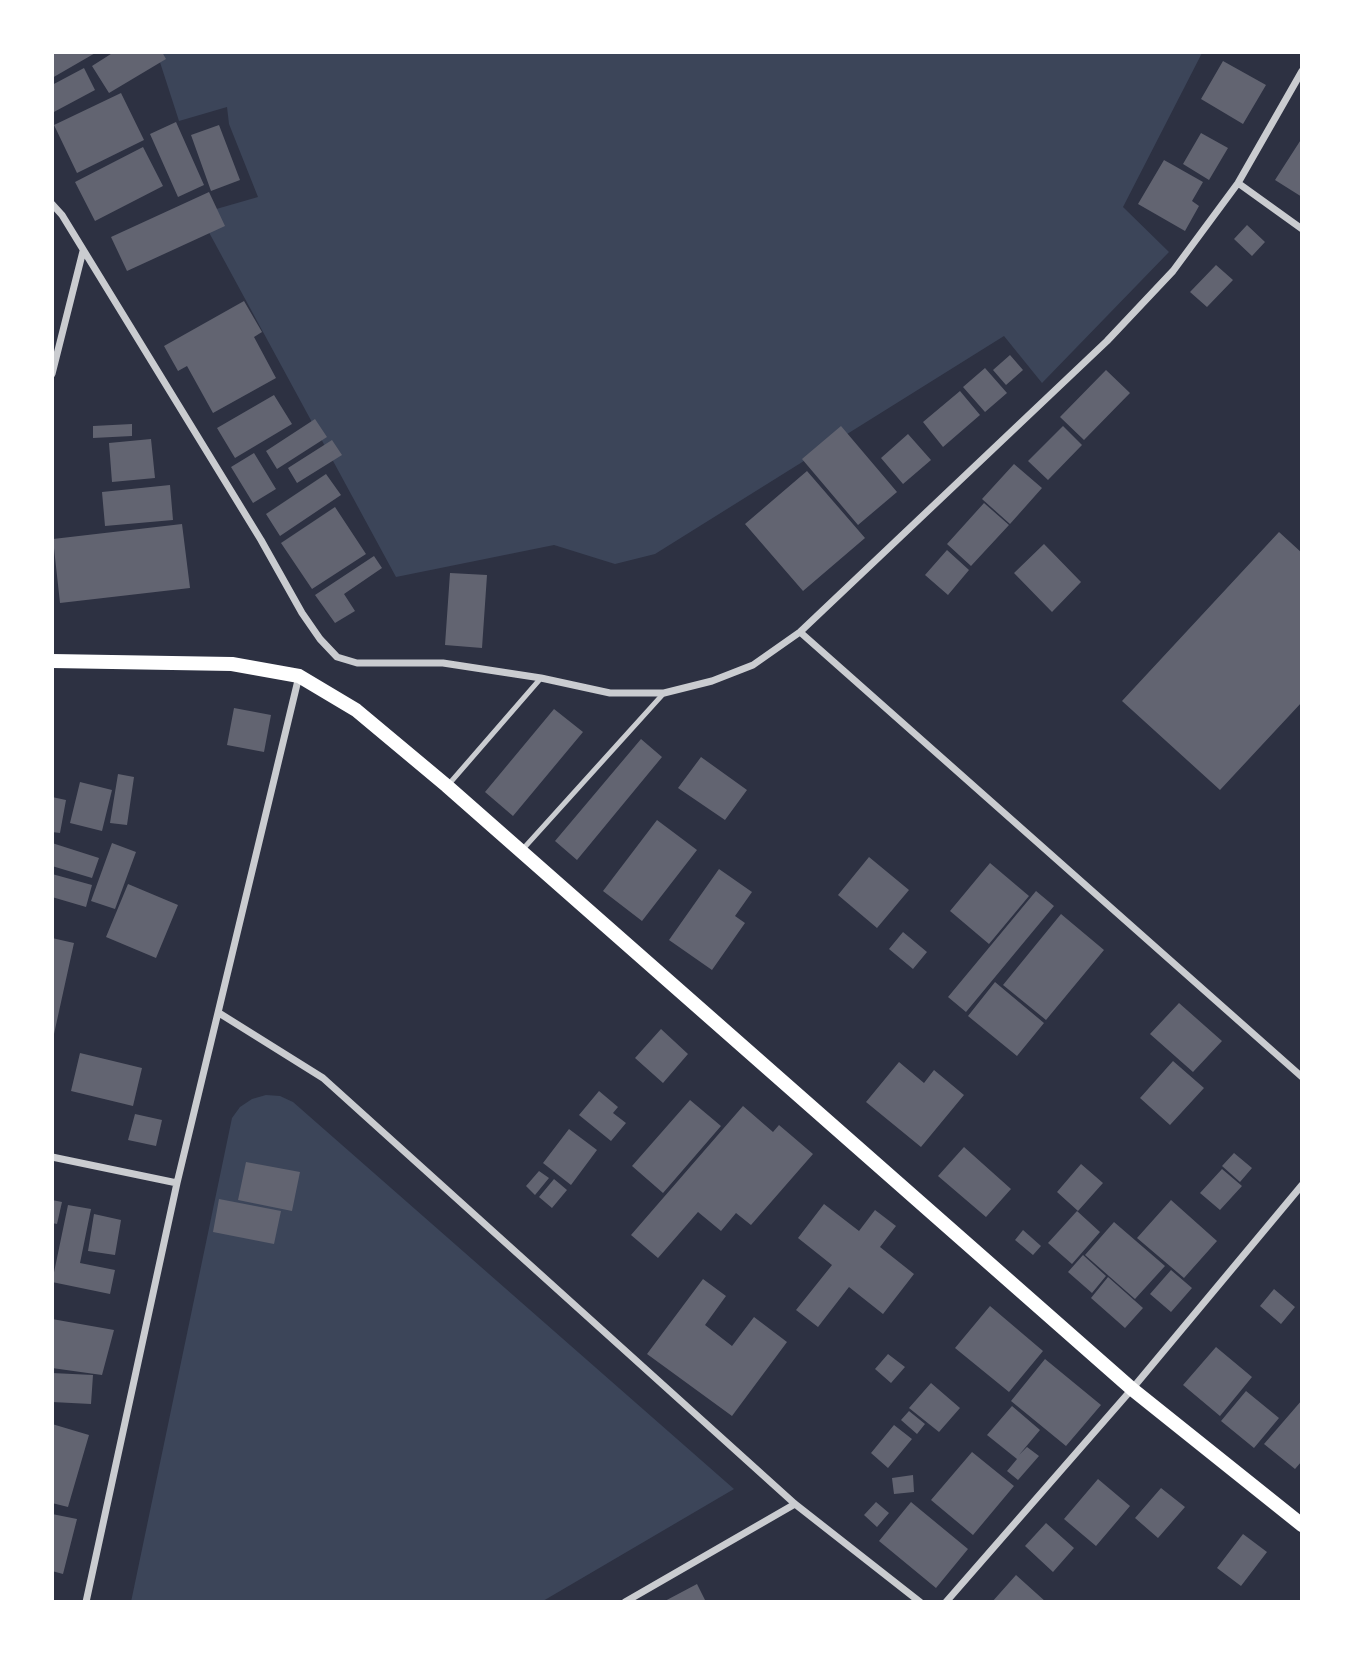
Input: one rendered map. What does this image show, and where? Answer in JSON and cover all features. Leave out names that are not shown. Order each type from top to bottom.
[{"type":"main road","points":[[52,661],[232,664],[299,676],[356,710],[447,786],[1132,1390],[1301,1525]]},
{"type":"street","points":[[52,204],[62,215],[261,540],[302,613],[337,657],[357,663],[443,663],[610,692],[664,692],[712,681],[753,665],[800,632],[1107,341],[1173,271],[1238,183],[1301,71]]},
{"type":"street","points":[[1238,183],[1301,229]]},
{"type":"street","points":[[52,374],[83,251]]},
{"type":"street","points":[[800,632],[1301,1077]]},
{"type":"street","points":[[86,1601],[177,1183],[299,676]]},
{"type":"street","points":[[219,1013],[323,1078],[795,1504],[920,1601]]},
{"type":"street","points":[[52,1157],[177,1183]]},
{"type":"street","points":[[946,1601],[1132,1390],[1301,1185]]},
{"type":"street","points":[[625,1601],[795,1504]]},
{"type":"lane","points":[[447,786],[541,678]]},
{"type":"lane","points":[[521,852],[664,692]]},
{"type":"shaded area","points":[[157,53],[1202,53],[1123,207],[1169,252],[1042,383],[1004,336],[655,554],[615,564],[554,545],[396,577],[199,214],[258,197],[229,124],[227,107],[179,121]]},
{"type":"shaded area","points":[[266,1095],[280,1096],[293,1102],[734,1489],[543,1601],[131,1602],[232,1118],[240,1107],[252,1099]]},
{"type":"building","points":[[52,52],[97,52],[52,78]]},
{"type":"building","points":[[114,52],[162,52],[166,59],[109,93],[92,66]]},
{"type":"building","points":[[1223,61],[1266,85],[1243,124],[1201,99]]},
{"type":"building","points":[[84,68],[95,90],[52,113],[52,85]]},
{"type":"building","points":[[121,93],[144,140],[77,173],[54,125]]},
{"type":"building","points":[[176,122],[204,185],[178,197],[150,134]]},
{"type":"building","points":[[219,125],[240,180],[211,191],[191,135]]},
{"type":"building","points":[[1201,133],[1228,148],[1209,180],[1183,164]]},
{"type":"building","points":[[1302,138],[1302,197],[1275,180]]},
{"type":"building","points":[[143,147],[163,186],[95,221],[75,182]]},
{"type":"building","points":[[1164,160],[1203,182],[1192,201],[1199,206],[1185,231],[1138,204]]},
{"type":"building","points":[[209,192],[225,226],[127,271],[111,237]]},
{"type":"building","points":[[1247,225],[1265,242],[1252,256],[1234,239]]},
{"type":"building","points":[[1216,265],[1233,280],[1207,307],[1190,292]]},
{"type":"building","points":[[244,301],[262,332],[254,337],[276,378],[213,413],[187,366],[178,371],[164,346]]},
{"type":"building","points":[[1010,355],[1023,370],[1006,385],[993,370]]},
{"type":"building","points":[[985,368],[1007,393],[985,412],[963,387]]},
{"type":"building","points":[[1106,370],[1130,393],[1084,440],[1060,417]]},
{"type":"building","points":[[960,391],[980,415],[943,447],[923,422]]},
{"type":"building","points":[[274,395],[292,424],[235,458],[217,428]]},
{"type":"building","points":[[315,419],[327,437],[277,469],[266,451]]},
{"type":"building","points":[[132,424],[132,436],[93,438],[93,426]]},
{"type":"building","points":[[841,426],[897,492],[858,525],[802,459]]},
{"type":"building","points":[[1063,426],[1082,445],[1048,480],[1028,461]]},
{"type":"building","points":[[908,434],[931,460],[903,484],[881,458]]},
{"type":"building","points":[[151,439],[155,478],[112,482],[109,443]]},
{"type":"building","points":[[332,440],[342,455],[297,483],[288,468]]},
{"type":"building","points":[[254,453],[276,489],[253,503],[231,467]]},
{"type":"building","points":[[1014,464],[1042,488],[1010,524],[982,499]]},
{"type":"building","points":[[807,471],[865,538],[803,591],[745,524]]},
{"type":"building","points":[[326,474],[341,495],[280,536],[266,514]]},
{"type":"building","points":[[170,485],[173,520],[105,526],[102,492]]},
{"type":"building","points":[[984,503],[1009,525],[971,566],[947,544]]},
{"type":"building","points":[[335,507],[366,554],[312,589],[281,543]]},
{"type":"building","points":[[182,524],[190,588],[60,603],[53,539]]},
{"type":"building","points":[[1279,532],[1302,553],[1302,702],[1220,790],[1122,701]]},
{"type":"building","points":[[1044,544],[1081,582],[1052,612],[1014,573]]},
{"type":"building","points":[[947,550],[969,570],[948,595],[925,575]]},
{"type":"building","points":[[374,556],[382,568],[344,594],[355,611],[335,623],[315,595]]},
{"type":"building","points":[[450,573],[487,575],[482,648],[445,645]]},
{"type":"building","points":[[234,708],[271,715],[264,752],[227,745]]},
{"type":"building","points":[[554,709],[583,732],[513,816],[485,792]]},
{"type":"building","points":[[641,739],[662,757],[577,860],[555,841]]},
{"type":"building","points":[[701,757],[747,790],[725,820],[678,788]]},
{"type":"building","points":[[118,774],[134,777],[127,825],[110,823]]},
{"type":"building","points":[[80,782],[112,790],[102,831],[70,823]]},
{"type":"building","points":[[52,797],[66,800],[60,833],[52,832]]},
{"type":"building","points":[[657,820],[697,850],[642,921],[603,891]]},
{"type":"building","points":[[52,843],[99,858],[92,878],[52,866]]},
{"type":"building","points":[[112,843],[136,852],[115,909],[91,901]]},
{"type":"building","points":[[869,857],[909,890],[877,928],[838,895]]},
{"type":"building","points":[[990,863],[1029,896],[989,944],[950,911]]},
{"type":"building","points":[[719,869],[752,892],[735,916],[745,923],[712,970],[669,940]]},
{"type":"building","points":[[52,874],[92,885],[86,907],[52,897]]},
{"type":"building","points":[[128,884],[178,905],[156,958],[106,937]]},
{"type":"building","points":[[1036,891],[1054,906],[966,1012],[948,997]]},
{"type":"building","points":[[1061,914],[1104,950],[1046,1020],[1003,985]]},
{"type":"building","points":[[903,932],[927,952],[913,969],[889,949]]},
{"type":"building","points":[[52,938],[74,943],[54,1034],[52,1033]]},
{"type":"building","points":[[995,982],[1044,1023],[1017,1056],[968,1016]]},
{"type":"building","points":[[1179,1003],[1222,1041],[1193,1072],[1150,1034]]},
{"type":"building","points":[[661,1029],[688,1054],[663,1083],[635,1058]]},
{"type":"building","points":[[80,1053],[142,1068],[133,1106],[71,1091]]},
{"type":"building","points":[[1173,1061],[1204,1088],[1170,1125],[1140,1098]]},
{"type":"building","points":[[899,1062],[924,1083],[934,1070],[964,1095],[921,1147],[866,1102]]},
{"type":"building","points":[[599,1091],[618,1107],[613,1113],[626,1123],[611,1141],[579,1115]]},
{"type":"building","points":[[690,1100],[721,1126],[663,1193],[632,1166]]},
{"type":"building","points":[[743,1106],[773,1132],[779,1125],[813,1154],[751,1225],[736,1213],[721,1231],[698,1212],[658,1258],[631,1235]]},
{"type":"building","points":[[135,1114],[162,1120],[156,1146],[128,1140]]},
{"type":"building","points":[[569,1129],[597,1150],[571,1185],[543,1163]]},
{"type":"building","points":[[964,1147],[1011,1189],[986,1217],[938,1176]]},
{"type":"building","points":[[1234,1153],[1252,1168],[1240,1182],[1222,1166]]},
{"type":"building","points":[[246,1162],[300,1172],[292,1211],[238,1200]]},
{"type":"building","points":[[1081,1164],[1103,1183],[1078,1211],[1057,1192]]},
{"type":"building","points":[[1222,1169],[1242,1186],[1220,1210],[1200,1193]]},
{"type":"building","points":[[539,1171],[549,1178],[535,1195],[526,1186]]},
{"type":"building","points":[[554,1179],[567,1190],[552,1208],[539,1197]]},
{"type":"building","points":[[219,1199],[281,1211],[274,1244],[213,1232]]},
{"type":"building","points":[[52,1200],[62,1202],[57,1224],[52,1223]]},
{"type":"building","points":[[1171,1200],[1217,1241],[1184,1278],[1137,1238]]},
{"type":"building","points":[[824,1204],[859,1231],[875,1210],[896,1226],[880,1247],[914,1274],[883,1314],[849,1287],[818,1327],[796,1310],[832,1265],[798,1238]]},
{"type":"building","points":[[68,1205],[91,1209],[80,1263],[115,1270],[110,1294],[52,1282]]},
{"type":"building","points":[[1077,1211],[1100,1232],[1072,1264],[1048,1243]]},
{"type":"building","points":[[94,1214],[121,1220],[115,1255],[88,1251]]},
{"type":"building","points":[[1114,1222],[1165,1266],[1135,1299],[1085,1255]]},
{"type":"building","points":[[1023,1230],[1041,1246],[1033,1255],[1015,1240]]},
{"type":"building","points":[[1083,1255],[1106,1276],[1092,1293],[1068,1272]]},
{"type":"building","points":[[1171,1270],[1192,1288],[1171,1312],[1150,1294]]},
{"type":"building","points":[[1108,1277],[1143,1308],[1125,1328],[1091,1298]]},
{"type":"building","points":[[703,1279],[726,1296],[705,1325],[732,1346],[754,1317],[787,1342],[732,1416],[647,1354]]},
{"type":"building","points":[[1274,1289],[1295,1307],[1281,1324],[1260,1306]]},
{"type":"building","points":[[990,1306],[1043,1351],[1009,1392],[955,1348]]},
{"type":"building","points":[[52,1319],[114,1330],[102,1375],[52,1368]]},
{"type":"building","points":[[1216,1347],[1252,1377],[1220,1416],[1183,1385]]},
{"type":"building","points":[[888,1354],[905,1367],[891,1383],[875,1369]]},
{"type":"building","points":[[1045,1359],[1101,1405],[1066,1446],[1011,1401]]},
{"type":"building","points":[[52,1373],[93,1375],[91,1404],[52,1402]]},
{"type":"building","points":[[931,1383],[960,1408],[939,1432],[909,1408]]},
{"type":"building","points":[[1246,1391],[1279,1418],[1254,1448],[1221,1421]]},
{"type":"building","points":[[1302,1400],[1302,1461],[1295,1469],[1264,1444]]},
{"type":"building","points":[[1012,1406],[1040,1430],[1019,1455],[1027,1447],[1039,1456],[1018,1480],[1007,1471],[1017,1459],[987,1435]]},
{"type":"building","points":[[909,1411],[925,1424],[917,1434],[901,1420]]},
{"type":"building","points":[[52,1424],[89,1435],[68,1507],[52,1503]]},
{"type":"building","points":[[894,1425],[912,1439],[888,1468],[871,1453]]},
{"type":"building","points":[[972,1452],[1014,1486],[973,1535],[931,1500]]},
{"type":"building","points":[[913,1475],[914,1492],[894,1494],[892,1478]]},
{"type":"building","points":[[1098,1479],[1130,1506],[1096,1546],[1064,1519]]},
{"type":"building","points":[[1161,1488],[1185,1507],[1158,1538],[1135,1518]]},
{"type":"building","points":[[876,1502],[889,1513],[877,1527],[864,1515]]},
{"type":"building","points":[[911,1502],[968,1549],[936,1588],[879,1541]]},
{"type":"building","points":[[52,1514],[77,1519],[63,1574],[52,1571]]},
{"type":"building","points":[[1046,1523],[1074,1548],[1053,1572],[1025,1546]]},
{"type":"building","points":[[1243,1534],[1267,1552],[1241,1586],[1217,1568]]},
{"type":"building","points":[[1016,1575],[1046,1602],[992,1602]]},
{"type":"building","points":[[697,1584],[706,1602],[663,1602]]}]
